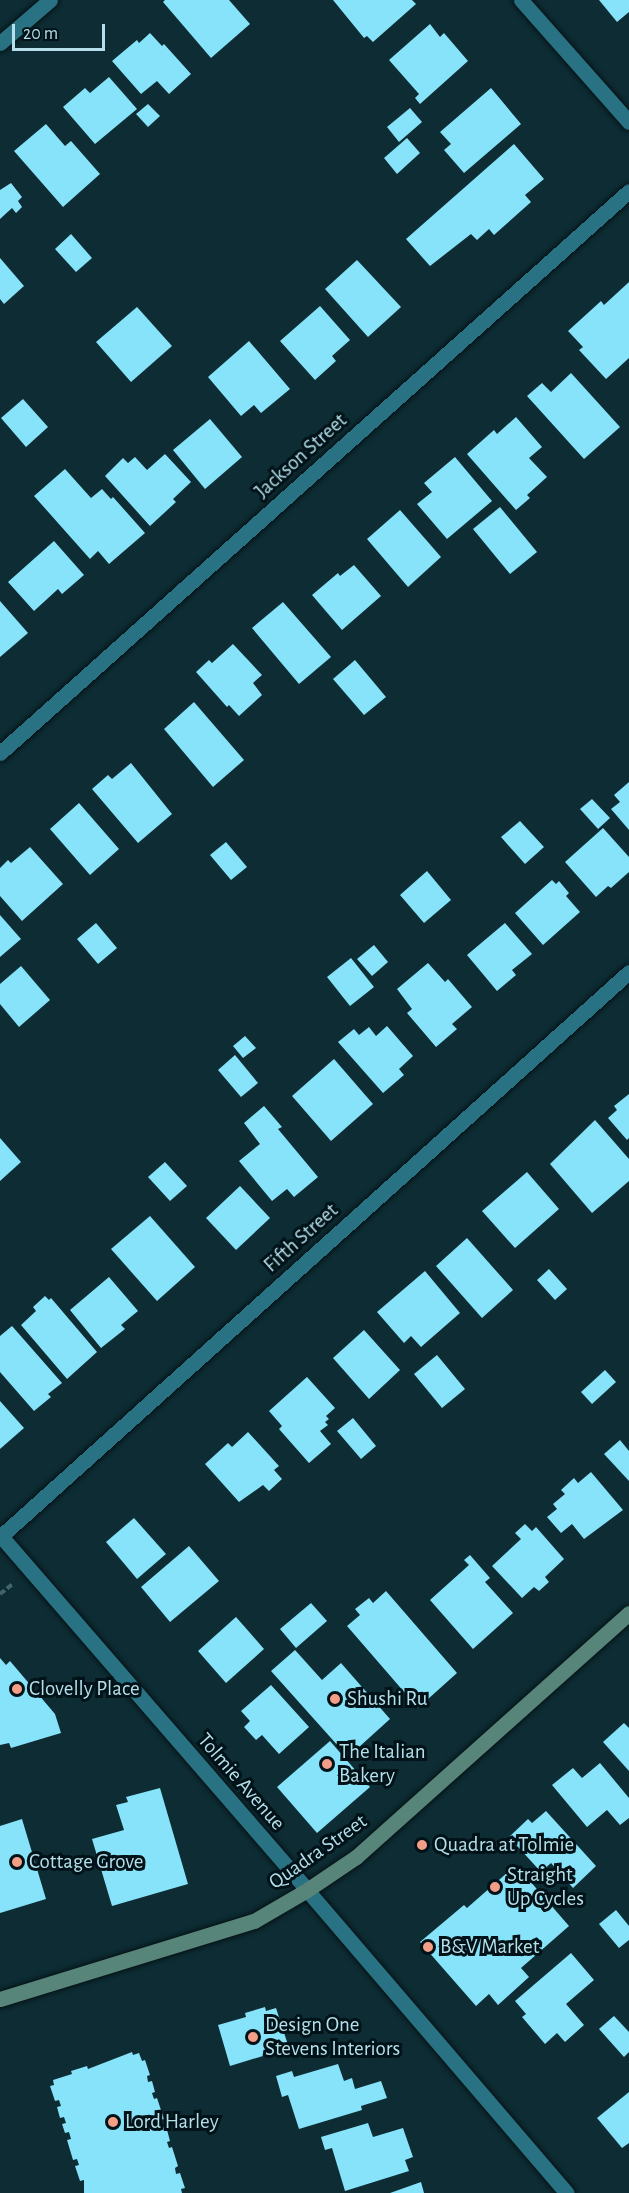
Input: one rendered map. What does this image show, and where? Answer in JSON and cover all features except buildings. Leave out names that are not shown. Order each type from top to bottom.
[{"type":"main road","name":"Quadra Street","points":[[0,1999],[254,1921],[307,1890],[357,1857],[629,1613]]},
{"type":"street","points":[[0,44],[50,0]]},
{"type":"street","points":[[521,0],[629,122]]},
{"type":"street","name":"Jackson Street","points":[[0,753],[629,191]]},
{"type":"street","name":"Fifth Street","points":[[0,1535],[629,972]]},
{"type":"street","name":"Tolmie Avenue","points":[[0,1535],[567,2193]]},
{"type":"place","name":"Clovelly Place","points":[[17,1689]]},
{"type":"place","name":"Shushi Ru","points":[[335,1699]]},
{"type":"place","name":"The Italian Bakery","points":[[327,1764]]},
{"type":"place","name":"Quadra at Tolmie","points":[[422,1845]]},
{"type":"place","name":"Cottage Grove","points":[[17,1862]]},
{"type":"place","name":"Straight Up Cycles","points":[[495,1887]]},
{"type":"place","name":"B&V Market","points":[[428,1947]]},
{"type":"place","name":"Design One Stevens Interiors","points":[[253,2037]]},
{"type":"place","name":"Lord Harley","points":[[113,2122]]}]
